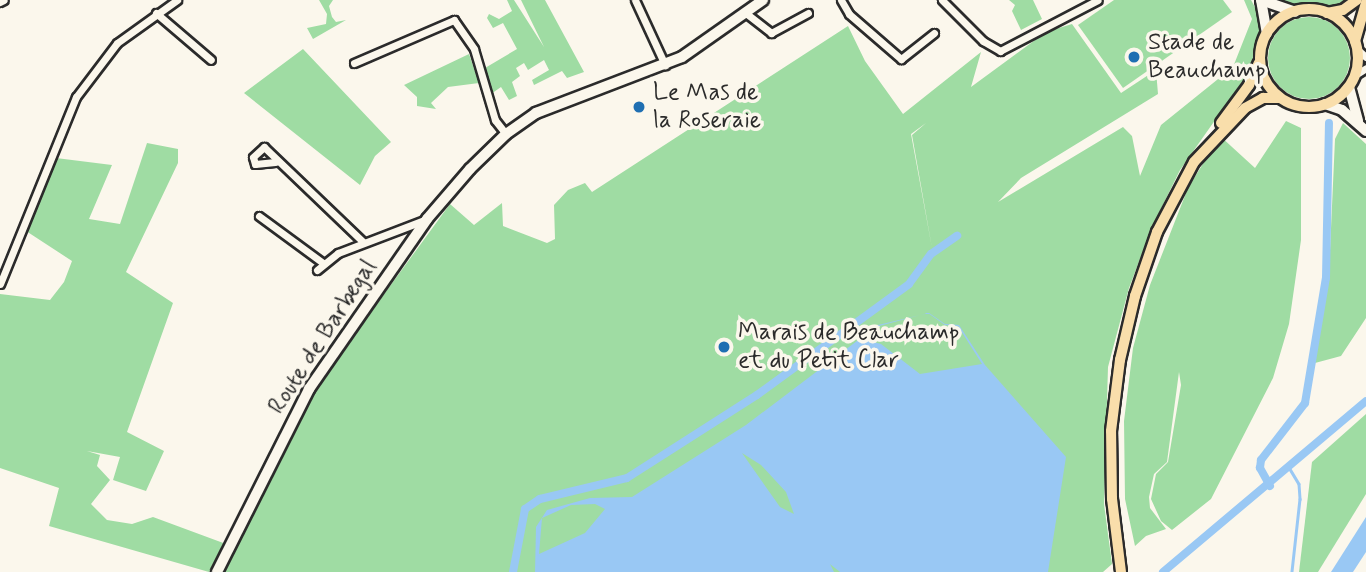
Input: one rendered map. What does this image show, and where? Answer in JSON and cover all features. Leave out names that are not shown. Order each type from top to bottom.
[{"type":"main road","points":[[1120,567],[1111,454],[1124,337],[1157,232],[1180,185],[1249,85],[1260,61],[1267,33],[1295,12],[1327,13],[1343,10],[1357,0]]},
{"type":"main road","points":[[1260,61],[1266,81],[1280,98],[1301,107],[1325,104],[1349,87],[1355,75],[1356,45],[1366,3]]},
{"type":"main road","points":[[1327,13],[1347,27],[1356,45]]},
{"type":"main road","points":[[1209,142],[1254,102],[1280,98]]},
{"type":"street","points":[[0,284],[76,97],[117,43],[156,12],[177,0]]},
{"type":"street","points":[[635,0],[665,65]]},
{"type":"street","name":"Route de Barbegal","points":[[218,572],[309,389],[427,219],[506,134],[536,113],[665,65],[747,14],[763,0]]},
{"type":"street","points":[[841,0],[849,14],[901,59],[934,33]]},
{"type":"street","points":[[942,0],[983,41],[1000,51],[1098,0]]},
{"type":"street","points":[[1267,33],[1261,0],[1295,12]]},
{"type":"street","points":[[156,12],[211,60]]},
{"type":"street","points":[[747,14],[771,33],[808,13]]},
{"type":"street","points":[[354,63],[454,20],[474,49],[495,120],[506,134]]},
{"type":"street","points":[[1356,45],[1366,57]]},
{"type":"street","points":[[1355,75],[1366,68]]},
{"type":"street","points":[[1349,87],[1358,121],[1366,131]]},
{"type":"street","points":[[1325,104],[1358,121]]},
{"type":"street","points":[[275,162],[363,242]]},
{"type":"street","points":[[260,216],[320,266],[363,242],[427,219]]},
{"type":"green space","points":[[319,0],[333,0],[329,6],[332,17],[336,22],[346,20],[313,39],[307,28],[326,24],[327,14]]},
{"type":"green space","points":[[507,0],[514,0],[544,47],[521,0],[545,0],[584,72],[567,78],[562,71],[534,85],[532,80],[549,70],[544,60],[528,70],[524,63],[516,68],[520,76],[512,82],[517,96],[509,100],[501,87],[491,94],[485,68],[517,49],[503,23],[493,28],[487,18],[489,14],[499,19],[512,11]]},
{"type":"green space","points":[[1009,0],[1033,0],[1042,19],[1021,30],[1012,11],[1015,5]]},
{"type":"green space","name":"Stade de Beauchamp","points":[[1114,0],[1223,0],[1232,12],[1123,88],[1078,25]]},
{"type":"green space","points":[[1244,0],[1251,0],[1263,22],[1251,69],[1180,170],[1152,227],[1129,288],[1108,367],[1104,504],[1112,564],[1103,572],[223,572],[314,390],[450,204],[474,225],[502,203],[503,226],[547,243],[555,239],[554,205],[568,190],[585,183],[592,192],[848,26],[865,61],[903,114],[981,52],[971,87],[1046,32],[1072,24],[1121,93],[1156,70],[1158,94],[1021,178],[998,202],[1123,127],[1132,136],[1140,176],[1161,125],[1233,67],[1252,19]],"holes":[[[926,123],[912,135],[932,248],[911,134]]]},
{"type":"green space","points":[[1270,0],[1349,0],[1332,8],[1289,6]]},
{"type":"green space","points":[[1309,17],[1325,20],[1338,29],[1347,42],[1350,58],[1347,74],[1338,87],[1325,96],[1309,99],[1293,96],[1280,87],[1271,74],[1268,58],[1271,42],[1280,29],[1293,20]]},
{"type":"green space","points":[[303,49],[391,142],[375,156],[360,185],[244,93]]},
{"type":"green space","points":[[469,54],[479,83],[448,87],[431,103],[436,109],[417,106],[417,97],[404,85]]},
{"type":"green space","points":[[1286,121],[1301,128],[1301,240],[1289,324],[1273,378],[1211,499],[1172,530],[1161,521],[1151,499],[1156,474],[1168,462],[1181,385],[1179,372],[1167,462],[1154,474],[1149,497],[1150,508],[1166,529],[1146,536],[1135,546],[1125,499],[1124,421],[1133,348],[1150,285],[1188,188],[1220,136],[1255,168]]},
{"type":"green space","points":[[1343,123],[1366,144],[1366,318],[1341,356],[1315,363],[1329,273],[1335,139]]},
{"type":"green space","points":[[147,143],[178,149],[178,163],[126,272],[173,303],[127,432],[164,451],[146,491],[113,480],[120,457],[87,451],[100,455],[97,466],[110,480],[91,504],[107,520],[132,524],[153,517],[226,544],[209,572],[49,526],[59,488],[0,468],[0,294],[50,300],[64,282],[72,261],[23,229],[56,158],[112,165],[89,219],[120,224]]},
{"type":"green space","points":[[1366,414],[1366,494],[1318,572],[1299,572],[1312,462]]},
{"type":"water","points":[[928,313],[945,324],[959,325],[985,365],[1066,457],[1048,572],[840,572],[830,564],[834,572],[535,572],[536,527],[547,510],[590,498],[632,497],[746,425],[878,325],[920,315],[879,326],[866,340],[881,344],[920,374],[982,364],[958,326],[945,325]],"holes":[[[742,453],[761,465],[786,492],[794,514],[780,507]],[[595,504],[605,509],[585,533],[539,554],[542,518],[571,505]]]},
{"type":"water","points":[[1366,517],[1366,552],[1353,572],[1331,572]]},
{"type":"waterway","points":[[1270,486],[1260,468],[1261,460],[1305,403],[1326,278],[1329,123]]},
{"type":"waterway","points":[[513,572],[525,509],[540,499],[627,478],[757,395],[909,284],[931,254],[957,236]]},
{"type":"waterway","points":[[1163,572],[1366,401]]},
{"type":"waterway","points":[[1290,469],[1299,484],[1300,499],[1292,572]]},
{"type":"place","name":"Stade de Beauchamp","points":[[1134,57]]},
{"type":"place","name":"Le Mas de la Roseraie","points":[[639,107]]},
{"type":"place","name":"Marais de Beauchamp et du Petit Clar","points":[[724,347]]}]
